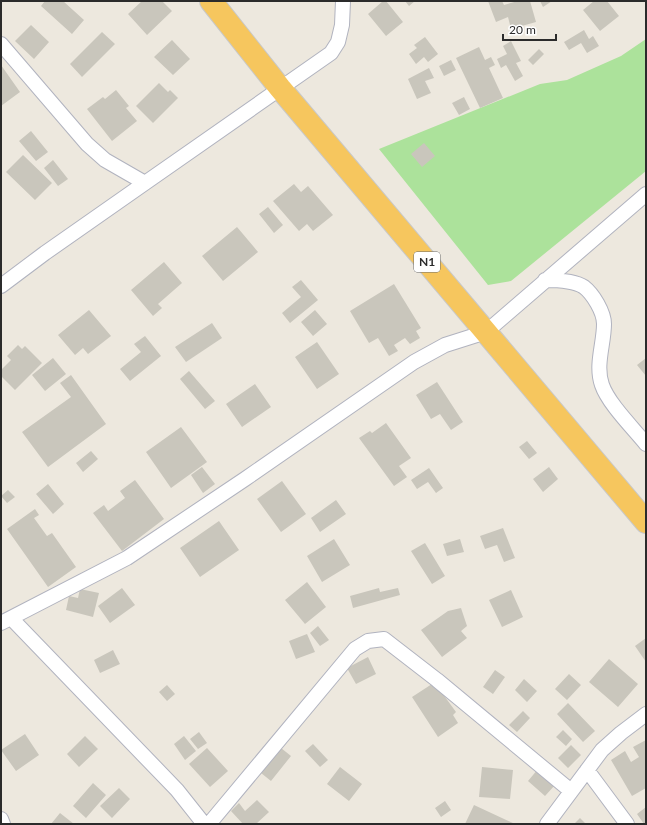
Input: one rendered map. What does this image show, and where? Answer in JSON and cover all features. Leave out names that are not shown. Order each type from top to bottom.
[{"type":"highway","name":"N1","points":[[210,1],[280,88],[646,522]]},
{"type":"street","points":[[1,286],[45,253],[280,88],[331,54],[338,42],[342,25],[343,1]]},
{"type":"street","points":[[1,44],[88,144],[106,160],[145,183]]},
{"type":"street","points":[[204,824],[177,790],[6,621],[127,558],[245,479],[414,362],[445,345],[486,332],[646,194]]},
{"type":"street","points":[[545,280],[558,280],[583,287],[594,298],[601,310],[604,323],[599,371],[602,386],[611,402],[646,444]]},
{"type":"street","points":[[209,824],[355,649],[368,641],[384,639],[437,680],[571,791]]},
{"type":"street","points":[[547,824],[602,750],[646,714]]},
{"type":"street","points":[[587,770],[627,824]]},
{"type":"street","points":[[1,819],[3,824]]},
{"type":"green space","points":[[646,39],[646,171],[511,281],[488,285],[379,149],[540,84],[567,80],[621,56]]},
{"type":"building","points":[[45,1],[63,1],[84,20],[72,34],[41,6]]},
{"type":"building","points":[[142,1],[162,1],[172,11],[147,35],[128,14]]},
{"type":"building","points":[[383,1],[386,1],[403,22],[386,36],[368,14]]},
{"type":"building","points":[[405,1],[415,1],[409,6]]},
{"type":"building","points":[[488,1],[502,1],[504,5],[518,1],[530,1],[536,22],[511,29],[508,17],[496,22]]},
{"type":"building","points":[[540,1],[552,1],[543,7]]},
{"type":"building","points":[[594,1],[607,1],[619,16],[600,31],[583,10]]},
{"type":"building","points":[[31,25],[49,42],[34,59],[15,41]]},
{"type":"building","points":[[584,30],[589,39],[593,36],[599,46],[587,53],[581,43],[569,50],[564,42]]},
{"type":"building","points":[[102,32],[115,44],[82,77],[70,64]]},
{"type":"building","points":[[425,37],[438,54],[428,62],[424,57],[416,64],[409,54],[417,48],[414,45]]},
{"type":"building","points":[[172,40],[190,59],[173,75],[154,57]]},
{"type":"building","points":[[511,41],[521,61],[516,63],[523,76],[515,81],[506,65],[501,68],[497,59],[507,54],[503,46]]},
{"type":"building","points":[[479,47],[485,60],[491,57],[495,65],[489,68],[503,98],[480,108],[456,58]]},
{"type":"building","points":[[539,49],[544,54],[533,65],[528,60]]},
{"type":"building","points":[[451,60],[456,70],[444,76],[439,66]]},
{"type":"building","points":[[1,65],[20,92],[1,106]]},
{"type":"building","points":[[429,68],[434,78],[425,81],[431,93],[417,99],[408,79]]},
{"type":"building","points":[[159,83],[168,92],[170,90],[178,98],[153,123],[136,106]]},
{"type":"building","points":[[116,90],[129,106],[126,108],[137,121],[112,141],[87,109],[103,97],[105,99]]},
{"type":"building","points":[[464,97],[470,109],[459,115],[452,103]]},
{"type":"building","points":[[31,131],[48,152],[36,161],[19,141]]},
{"type":"building","points":[[424,143],[435,156],[422,167],[411,154]]},
{"type":"building","points":[[23,155],[52,183],[35,200],[6,172]]},
{"type":"building","points":[[53,160],[68,179],[58,186],[44,168]]},
{"type":"building","points":[[294,184],[301,192],[308,186],[333,215],[313,231],[307,224],[299,231],[273,201]]},
{"type":"building","points":[[268,207],[283,225],[274,233],[259,214]]},
{"type":"building","points":[[237,227],[258,252],[223,281],[202,256]]},
{"type":"building","points":[[164,262],[182,283],[158,304],[162,308],[153,316],[131,290]]},
{"type":"building","points":[[301,280],[318,300],[290,323],[282,313],[301,297],[292,287]]},
{"type":"building","points":[[394,284],[421,328],[416,331],[420,338],[410,344],[405,338],[394,345],[398,351],[389,356],[378,338],[369,343],[350,311]]},
{"type":"building","points":[[89,310],[111,336],[88,354],[83,348],[75,355],[58,335]]},
{"type":"building","points":[[315,310],[327,324],[313,336],[301,322]]},
{"type":"building","points":[[212,323],[222,338],[186,362],[175,347]]},
{"type":"building","points":[[145,336],[161,356],[130,381],[120,369],[141,352],[134,344]]},
{"type":"building","points":[[317,342],[339,374],[317,389],[295,357]]},
{"type":"building","points":[[18,345],[22,349],[25,346],[42,363],[15,390],[1,376],[1,370],[11,360],[7,356]]},
{"type":"building","points":[[53,358],[66,374],[45,391],[32,375]]},
{"type":"building","points":[[646,358],[646,376],[637,365]]},
{"type":"building","points":[[189,371],[215,401],[205,409],[180,379]]},
{"type":"building","points":[[71,375],[106,424],[48,467],[22,432],[71,397],[60,383]]},
{"type":"building","points":[[437,382],[463,422],[451,430],[440,414],[431,419],[416,395]]},
{"type":"building","points":[[255,384],[271,407],[242,427],[226,404]]},
{"type":"building","points":[[386,423],[411,458],[399,466],[407,477],[394,486],[359,438],[370,431],[372,433]]},
{"type":"building","points":[[181,427],[207,462],[171,488],[146,452]]},
{"type":"building","points":[[527,441],[537,453],[529,459],[519,447]]},
{"type":"building","points":[[91,451],[98,459],[83,472],[76,463]]},
{"type":"building","points":[[202,467],[215,484],[203,493],[191,475]]},
{"type":"building","points":[[549,467],[558,479],[543,492],[533,479]]},
{"type":"building","points":[[429,468],[443,488],[436,493],[428,482],[417,489],[411,480]]},
{"type":"building","points":[[135,480],[164,519],[122,551],[93,513],[104,505],[108,511],[125,498],[120,491]]},
{"type":"building","points":[[282,481],[306,514],[281,532],[257,499]]},
{"type":"building","points":[[48,484],[64,504],[53,514],[36,494]]},
{"type":"building","points":[[8,490],[15,497],[7,503],[1,496]]},
{"type":"building","points":[[336,500],[346,514],[320,532],[311,518]]},
{"type":"building","points":[[35,509],[39,515],[34,518],[47,536],[52,533],[76,567],[48,587],[7,529]]},
{"type":"building","points":[[219,521],[239,550],[200,577],[180,548]]},
{"type":"building","points":[[503,528],[515,558],[504,562],[497,545],[485,549],[480,536]]},
{"type":"building","points":[[334,539],[350,565],[322,582],[307,556]]},
{"type":"building","points":[[460,539],[464,552],[447,556],[443,544]]},
{"type":"building","points":[[425,543],[445,576],[432,584],[411,551]]},
{"type":"building","points":[[307,582],[326,607],[305,624],[285,600]]},
{"type":"building","points":[[122,588],[135,605],[110,623],[98,606]]},
{"type":"building","points":[[379,588],[380,592],[398,588],[400,595],[353,608],[350,596]]},
{"type":"building","points":[[80,589],[99,593],[93,617],[66,610],[69,596],[78,598]]},
{"type":"building","points":[[511,590],[523,617],[502,627],[489,600]]},
{"type":"building","points":[[461,608],[467,626],[461,631],[467,638],[442,657],[421,630],[448,611]]},
{"type":"building","points":[[318,626],[329,640],[320,646],[310,633]]},
{"type":"building","points":[[307,634],[315,652],[296,659],[289,641]]},
{"type":"building","points":[[646,638],[646,662],[635,646]]},
{"type":"building","points":[[113,650],[120,664],[100,673],[94,660]]},
{"type":"building","points":[[368,657],[376,674],[356,684],[347,668]]},
{"type":"building","points":[[609,659],[638,684],[618,707],[589,682]]},
{"type":"building","points":[[495,670],[505,677],[493,694],[483,687]]},
{"type":"building","points":[[569,674],[581,685],[567,700],[555,689]]},
{"type":"building","points":[[524,679],[537,691],[527,702],[515,690]]},
{"type":"building","points":[[432,684],[435,687],[437,686],[456,712],[453,715],[458,723],[438,737],[412,697]]},
{"type":"building","points":[[167,685],[175,694],[167,701],[159,692]]},
{"type":"building","points":[[568,703],[595,731],[583,742],[557,714]]},
{"type":"building","points":[[523,711],[530,718],[517,732],[509,725]]},
{"type":"building","points":[[563,730],[572,739],[566,746],[556,737]]},
{"type":"building","points":[[199,732],[207,743],[198,749],[190,739]]},
{"type":"building","points":[[25,734],[39,755],[16,771],[1,750]]},
{"type":"building","points":[[85,736],[98,749],[79,767],[67,754]]},
{"type":"building","points":[[184,736],[196,751],[185,760],[174,744]]},
{"type":"building","points":[[646,740],[646,788],[632,796],[611,760],[625,751],[631,762],[639,757],[633,747]]},
{"type":"building","points":[[313,744],[328,760],[320,767],[305,751]]},
{"type":"building","points":[[571,745],[581,755],[568,768],[558,758]]},
{"type":"building","points":[[207,748],[228,771],[210,787],[189,764]]},
{"type":"building","points":[[281,748],[291,756],[271,781],[261,773]]},
{"type":"building","points":[[340,767],[362,784],[349,801],[327,784]]},
{"type":"building","points":[[482,767],[513,770],[510,799],[479,797]]},
{"type":"building","points":[[538,769],[555,785],[545,796],[528,781]]},
{"type":"building","points":[[93,783],[106,795],[86,818],[73,806]]},
{"type":"building","points":[[119,788],[130,799],[112,818],[100,806]]},
{"type":"building","points":[[257,800],[269,812],[256,824],[243,824],[231,811],[239,803],[245,811]]},
{"type":"building","points":[[445,801],[451,810],[441,817],[435,808]]},
{"type":"building","points":[[474,805],[515,824],[465,824]]},
{"type":"building","points":[[646,807],[646,824],[644,824],[637,814]]},
{"type":"building","points":[[60,813],[74,824],[51,824]]},
{"type":"building","points":[[580,818],[586,824],[574,824]]}]
